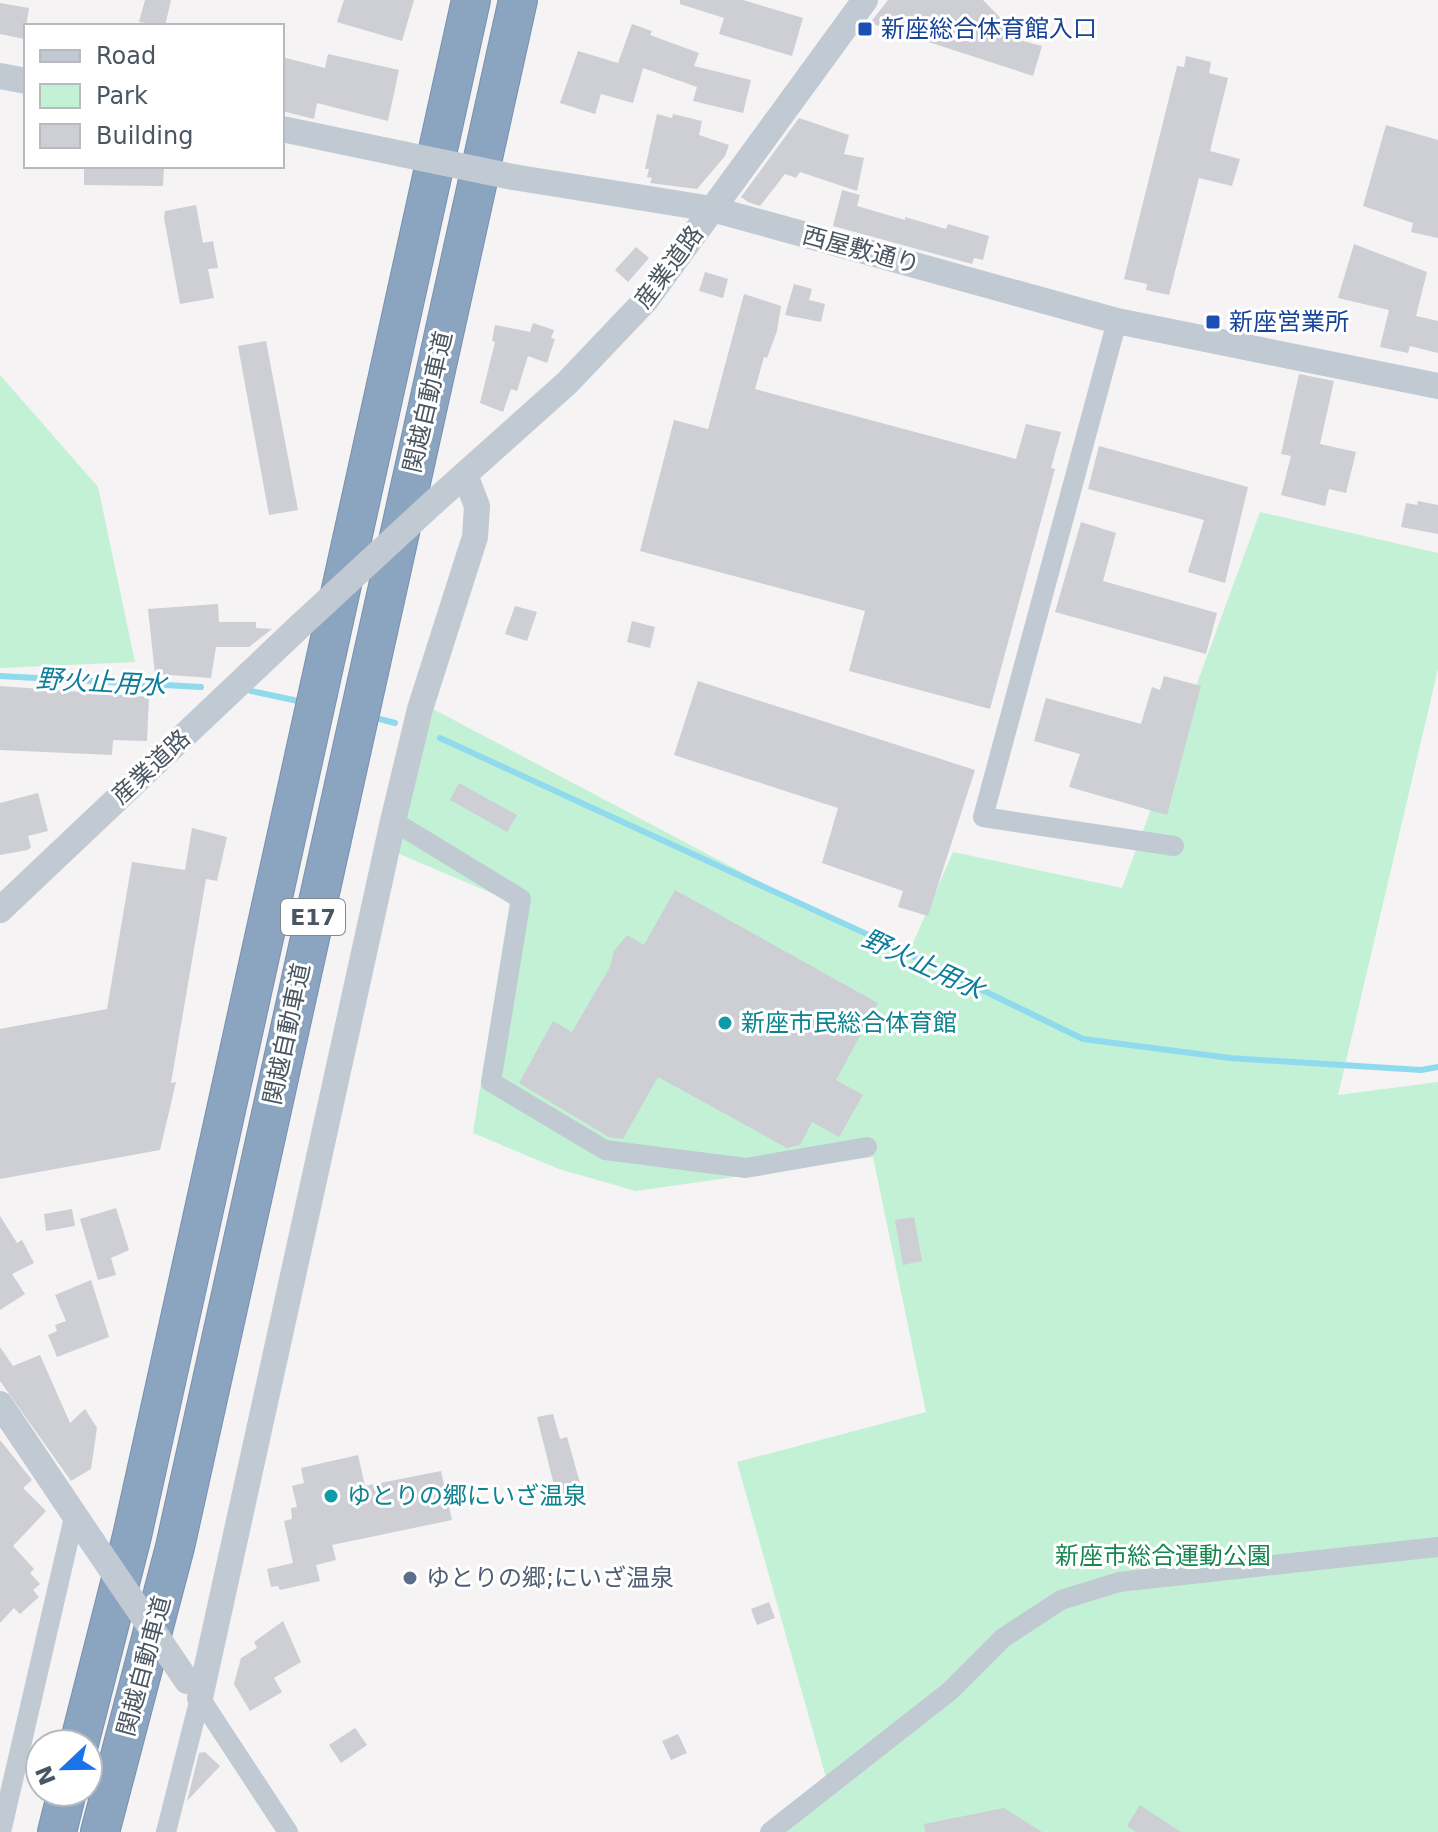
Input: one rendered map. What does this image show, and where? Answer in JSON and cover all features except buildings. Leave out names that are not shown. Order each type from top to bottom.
[{"type":"highway","name":"関越自動車道","points":[[83,1728],[132,1536],[471,0]]},
{"type":"highway","name":"関越自動車道","points":[[100,1832],[175,1547],[518,0]]},
{"type":"highway","points":[[57,1832],[63,1808]]},
{"type":"street","name":"産業道路","points":[[0,910],[301,625],[601,350],[646,300],[865,0]]},
{"type":"street","points":[[0,76],[24,81]]},
{"type":"street","name":"西屋敷通り","points":[[284,129],[513,177],[712,209],[1117,321],[1438,386]]},
{"type":"street","points":[[1117,321],[983,817],[1174,846]]},
{"type":"street","points":[[166,1832],[194,1689],[393,821],[420,709],[475,537],[477,506],[465,475]]},
{"type":"street","points":[[393,821],[521,899],[491,1082],[605,1150],[746,1168],[867,1147]]},
{"type":"street","points":[[0,1404],[288,1832]]},
{"type":"street","points":[[1,1832],[74,1517]]},
{"type":"street","points":[[770,1832],[950,1691],[1003,1638],[1061,1600],[1119,1582],[1438,1547]]},
{"type":"green space","points":[[0,375],[98,487],[135,662],[0,668]]},
{"type":"green space","name":"新座市総合運動公園","points":[[1260,512],[1438,553],[1438,669],[1338,1095],[1438,1082],[1438,1832],[784,1832],[831,1795],[737,1462],[926,1412],[873,1157],[636,1191],[559,1169],[473,1133],[510,901],[397,853],[433,709],[906,959],[953,852],[1122,888]]},
{"type":"waterway","name":"野火止用水","points":[[0,676],[201,687]]},
{"type":"waterway","name":"野火止用水","points":[[251,691],[303,702]]},
{"type":"waterway","name":"野火止用水","points":[[372,717],[395,723]]},
{"type":"waterway","name":"野火止用水","points":[[440,738],[873,937],[1083,1039],[1230,1058],[1421,1070],[1438,1067]]},
{"type":"place","name":"新座総合体育館入口","points":[[865,29]]},
{"type":"place","name":"新座営業所","points":[[1213,322]]},
{"type":"place","name":"新座市民総合体育館","points":[[725,1023]]},
{"type":"place","name":"ゆとりの郷にいざ温泉","points":[[331,1496]]},
{"type":"place","name":"ゆとりの郷;にいざ温泉","points":[[410,1578]]}]
